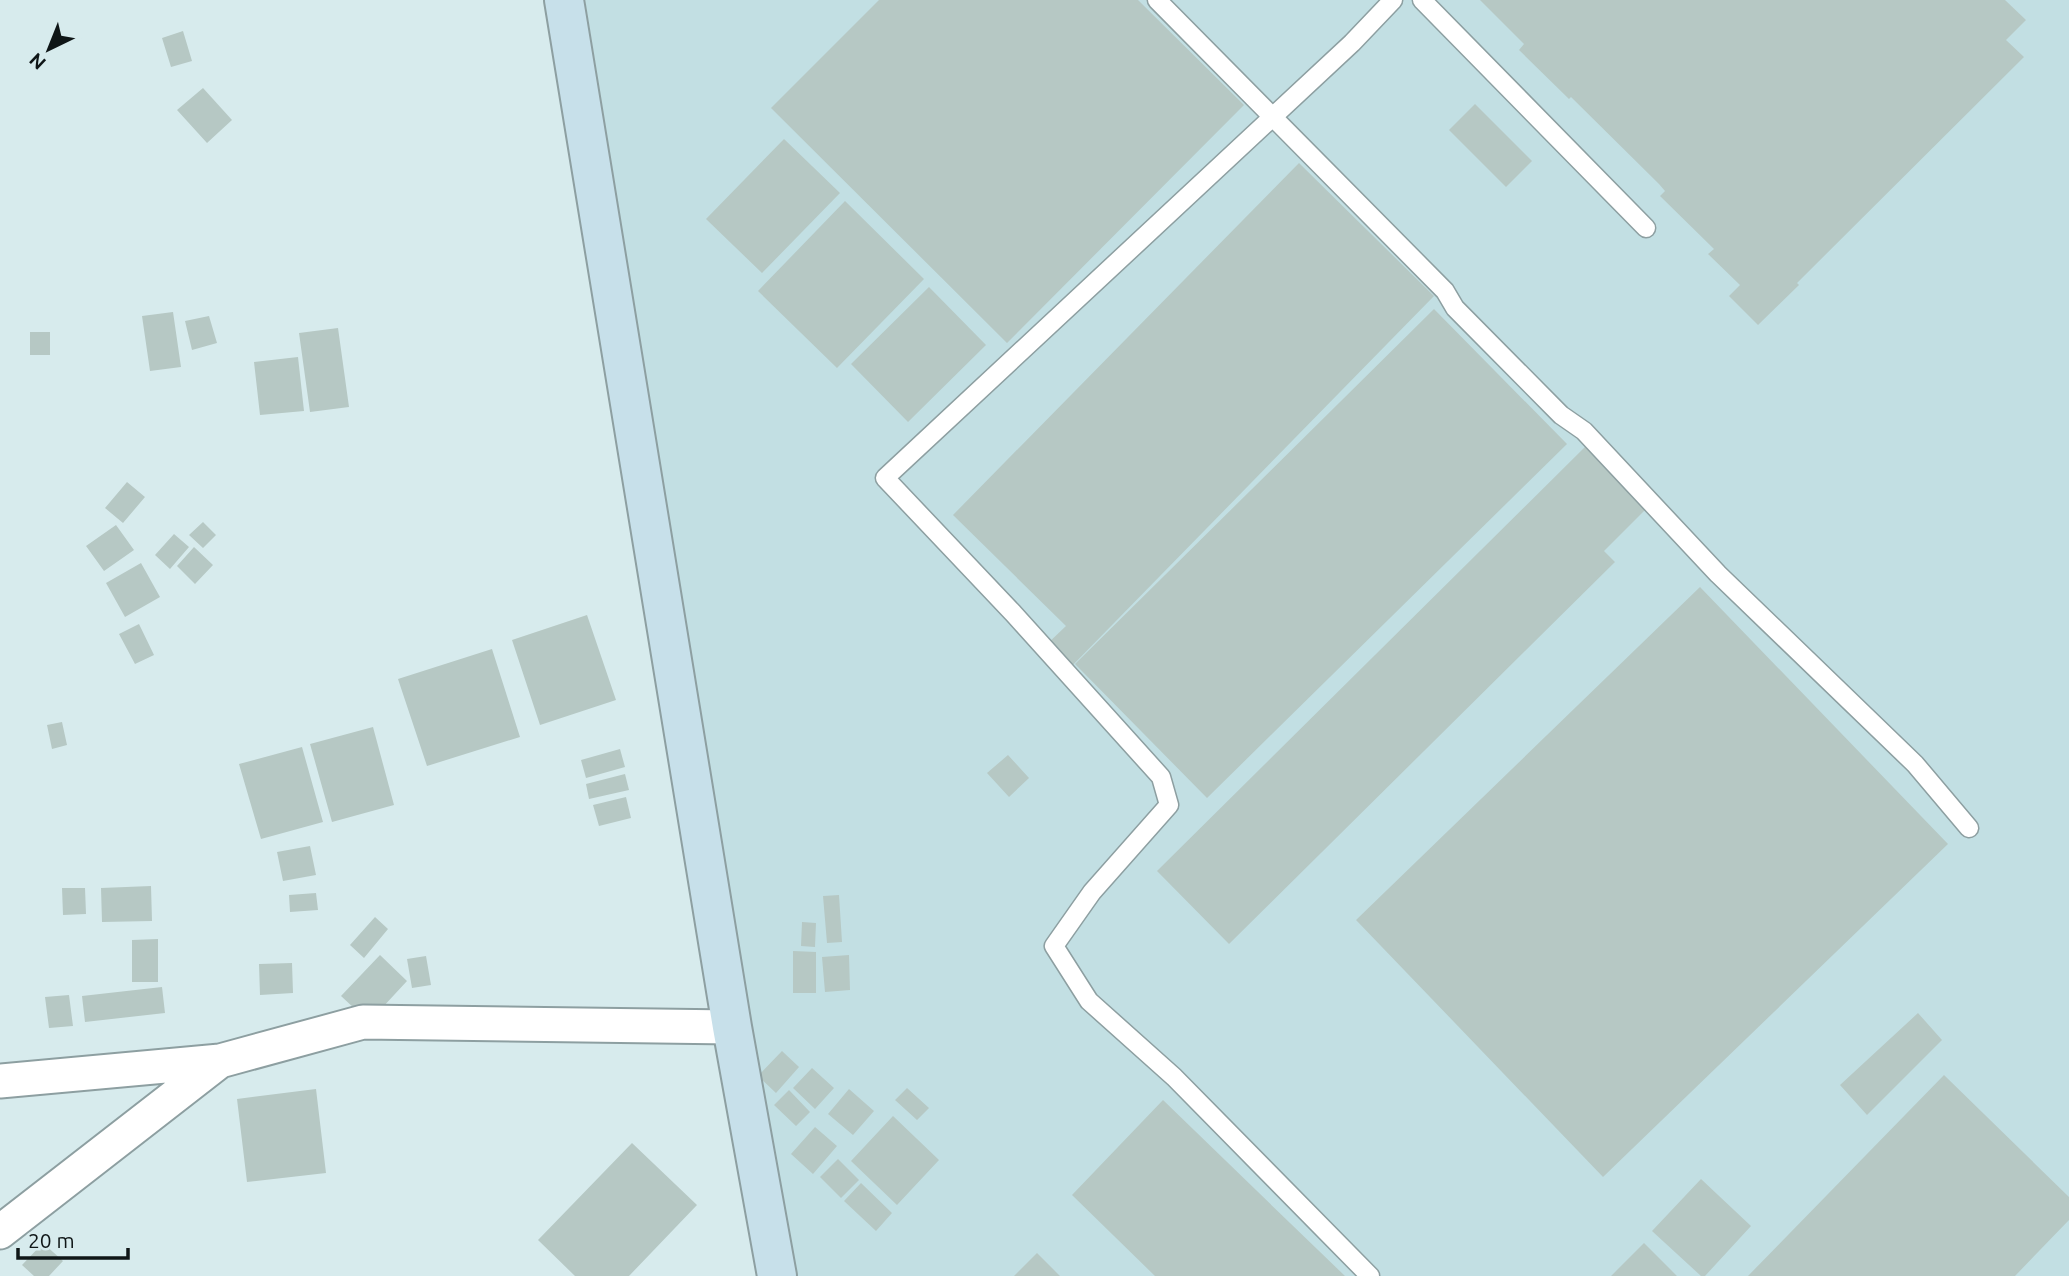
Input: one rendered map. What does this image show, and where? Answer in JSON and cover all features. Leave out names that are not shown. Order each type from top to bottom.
[{"type":"main road","points":[[564,0],[732,1027],[777,1276]]},
{"type":"street","points":[[0,1081],[220,1061],[363,1022],[732,1027]]},
{"type":"street","points":[[0,1232],[220,1061]]},
{"type":"lane","points":[[1157,0],[1436,282],[1455,308],[1561,415],[1584,431],[1718,574],[1915,764],[1969,828]]},
{"type":"lane","points":[[1370,1276],[1174,1077],[1089,1001],[1054,946],[1092,892],[1169,804],[1161,777],[1013,613],[885,478],[1352,43],[1393,0]]},
{"type":"lane","points":[[1422,0],[1646,228]]},
{"type":"shaded area","points":[[585,0],[2069,0],[2069,1276],[797,1276],[739,954]]},
{"type":"building","points":[[879,0],[1138,0],[1244,105],[1007,343],[771,108]]},
{"type":"building","points":[[1480,0],[2005,0],[2026,20],[2006,40],[2024,57],[1758,325],[1729,296],[1740,285],[1708,254],[1714,249],[1660,196],[1665,191],[1571,97],[1569,99],[1519,50],[1524,44]]},
{"type":"building","points":[[183,31],[192,61],[171,67],[162,38]]},
{"type":"building","points":[[203,88],[232,120],[207,143],[177,110]]},
{"type":"building","points":[[1475,104],[1532,161],[1506,187],[1449,130]]},
{"type":"building","points":[[784,139],[840,193],[762,273],[706,219]]},
{"type":"building","points":[[1299,163],[1434,296],[1069,669],[1045,646],[1066,626],[953,515]]},
{"type":"building","points":[[845,201],[924,279],[837,368],[758,291]]},
{"type":"building","points":[[929,287],[986,345],[908,422],[851,364]]},
{"type":"building","points":[[1434,309],[1567,444],[1207,798],[1075,664]]},
{"type":"building","points":[[173,312],[181,367],[150,371],[142,316]]},
{"type":"building","points":[[209,316],[217,343],[192,350],[185,321]]},
{"type":"building","points":[[338,328],[349,407],[310,412],[299,333]]},
{"type":"building","points":[[30,332],[50,332],[50,355],[30,355]]},
{"type":"building","points":[[298,357],[304,411],[260,415],[254,362]]},
{"type":"building","points":[[1587,445],[1648,507],[1604,551],[1615,562],[1229,944],[1157,871]]},
{"type":"building","points":[[127,482],[145,497],[123,523],[105,508]]},
{"type":"building","points":[[203,522],[216,535],[203,548],[189,535]]},
{"type":"building","points":[[116,525],[134,550],[104,571],[86,546]]},
{"type":"building","points":[[174,534],[189,547],[170,569],[155,555]]},
{"type":"building","points":[[194,547],[213,565],[195,584],[177,566]]},
{"type":"building","points":[[141,563],[160,597],[125,617],[106,583]]},
{"type":"building","points":[[1700,587],[1948,844],[1603,1177],[1356,920]]},
{"type":"building","points":[[587,615],[616,700],[540,725],[512,640]]},
{"type":"building","points":[[139,624],[154,655],[135,664],[119,634]]},
{"type":"building","points":[[492,649],[520,737],[427,766],[398,679]]},
{"type":"building","points":[[62,722],[67,745],[52,749],[47,725]]},
{"type":"building","points":[[373,727],[394,805],[332,822],[310,744]]},
{"type":"building","points":[[302,747],[323,822],[261,839],[239,764]]},
{"type":"building","points":[[620,749],[625,767],[586,778],[581,760]]},
{"type":"building","points":[[1008,755],[1029,778],[1009,797],[987,773]]},
{"type":"building","points":[[625,774],[629,790],[589,799],[586,784]]},
{"type":"building","points":[[626,797],[631,818],[599,826],[593,805]]},
{"type":"building","points":[[310,846],[316,875],[283,881],[277,852]]},
{"type":"building","points":[[151,886],[152,921],[102,922],[101,888]]},
{"type":"building","points":[[62,888],[85,888],[86,914],[63,915]]},
{"type":"building","points":[[316,893],[318,910],[290,912],[289,895]]},
{"type":"building","points":[[839,895],[842,942],[827,943],[823,896]]},
{"type":"building","points":[[375,917],[388,929],[364,958],[350,945]]},
{"type":"building","points":[[802,922],[816,923],[815,947],[801,946]]},
{"type":"building","points":[[158,939],[158,982],[132,982],[132,940]]},
{"type":"building","points":[[793,951],[816,952],[816,993],[793,993]]},
{"type":"building","points":[[380,955],[407,981],[369,1022],[341,996]]},
{"type":"building","points":[[849,955],[850,990],[825,992],[822,957]]},
{"type":"building","points":[[426,956],[431,985],[412,988],[407,959]]},
{"type":"building","points":[[292,963],[293,993],[260,995],[259,964]]},
{"type":"building","points":[[162,987],[165,1013],[85,1022],[82,996]]},
{"type":"building","points":[[69,995],[73,1026],[49,1028],[45,997]]},
{"type":"building","points":[[1918,1013],[1942,1040],[1867,1115],[1840,1085]]},
{"type":"building","points":[[782,1051],[799,1067],[776,1093],[758,1076]]},
{"type":"building","points":[[812,1068],[834,1088],[815,1109],[793,1088]]},
{"type":"building","points":[[1944,1075],[2069,1197],[2069,1220],[2015,1276],[1748,1276]]},
{"type":"building","points":[[907,1088],[929,1108],[917,1120],[895,1100]]},
{"type":"building","points":[[316,1089],[326,1173],[247,1182],[237,1099]]},
{"type":"building","points":[[849,1089],[874,1111],[853,1135],[828,1114]]},
{"type":"building","points":[[789,1090],[810,1112],[796,1126],[774,1105]]},
{"type":"building","points":[[1163,1100],[1345,1276],[1155,1276],[1072,1195]]},
{"type":"building","points":[[893,1116],[939,1160],[897,1205],[851,1161]]},
{"type":"building","points":[[815,1127],[837,1146],[813,1174],[791,1154]]},
{"type":"building","points":[[632,1143],[697,1205],[629,1276],[575,1276],[538,1240]]},
{"type":"building","points":[[838,1159],[859,1180],[841,1198],[820,1177]]},
{"type":"building","points":[[1701,1179],[1751,1226],[1705,1276],[1701,1276],[1652,1231]]},
{"type":"building","points":[[861,1183],[892,1213],[876,1231],[844,1201]]},
{"type":"building","points":[[43,1243],[63,1261],[49,1276],[34,1276],[22,1265]]},
{"type":"building","points":[[1644,1243],[1677,1276],[1611,1276]]},
{"type":"building","points":[[1037,1253],[1060,1276],[1014,1276]]}]
